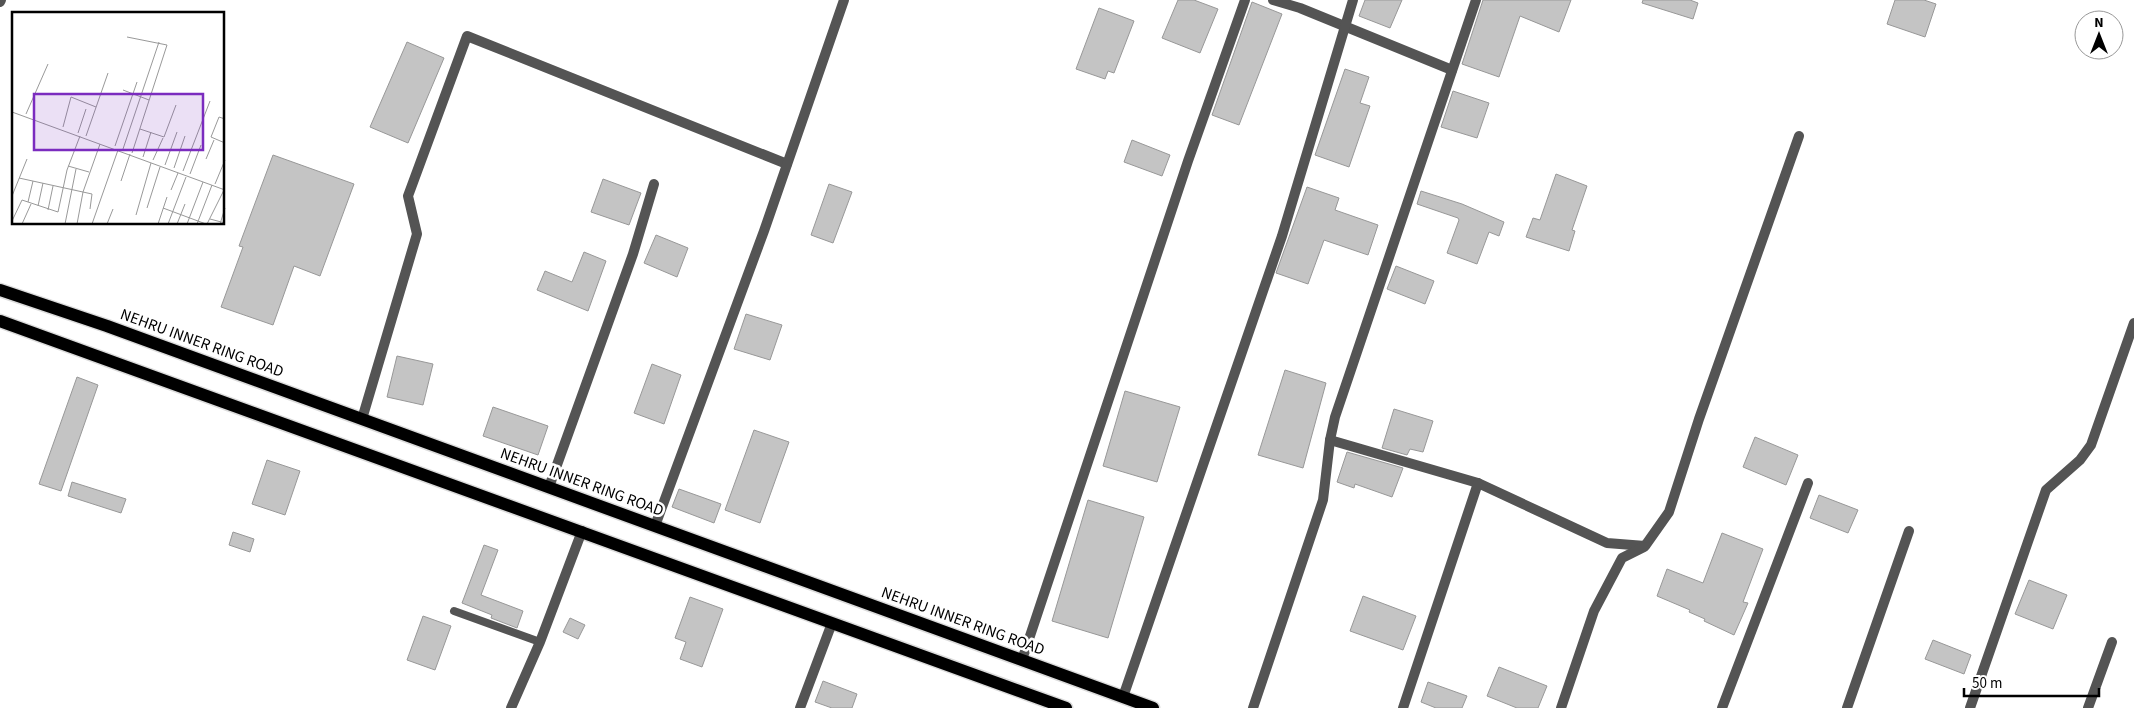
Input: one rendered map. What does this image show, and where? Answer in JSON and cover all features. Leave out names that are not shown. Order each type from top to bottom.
[{"type":"main road","name":"NEHRU INNER RING ROAD","points":[[0,290],[107,326],[1152,708]]},
{"type":"main road","points":[[0,321],[582,531],[1060,707]]},
{"type":"street","points":[[655,526],[764,231],[844,0]]},
{"type":"street","points":[[1022,660],[1188,161],[1245,0]]},
{"type":"street","points":[[1273,0],[1300,8],[1344,28],[1452,70]]},
{"type":"street","points":[[1123,697],[1282,236],[1354,0]]},
{"type":"street","points":[[1253,708],[1323,500],[1330,440],[1335,417],[1476,0]]},
{"type":"street","points":[[362,419],[417,234],[408,196],[467,36],[787,164]]},
{"type":"street","points":[[1561,708],[1594,611],[1622,558],[1645,546],[1669,512],[1699,419],[1798,136]]},
{"type":"street","points":[[549,487],[633,254],[654,184]]},
{"type":"street","points":[[1970,708],[2046,490],[2080,460],[2091,445],[2134,323]]},
{"type":"street","points":[[1330,440],[1478,483],[1607,543],[1645,546]]},
{"type":"street","points":[[1403,708],[1478,483]]},
{"type":"street","points":[[1722,708],[1808,483]]},
{"type":"street","points":[[511,708],[540,642],[582,531]]},
{"type":"street","points":[[1847,708],[1909,531]]},
{"type":"street","points":[[800,708],[832,623]]},
{"type":"street","points":[[2088,708],[2112,642]]},
{"type":"lane","points":[[454,611],[540,642]]},
{"type":"building","points":[[1178,0],[1194,0],[1218,9],[1200,53],[1162,38]]},
{"type":"building","points":[[1365,0],[1402,0],[1390,28],[1359,16]]},
{"type":"building","points":[[1483,0],[1571,0],[1559,32],[1520,16],[1499,77],[1462,64]]},
{"type":"building","points":[[1643,0],[1690,0],[1698,3],[1693,19],[1642,3]]},
{"type":"building","points":[[1895,0],[1924,0],[1936,4],[1925,37],[1887,24]]},
{"type":"building","points":[[1252,2],[1282,14],[1239,125],[1212,115]]},
{"type":"building","points":[[1099,8],[1134,21],[1114,73],[1108,71],[1105,79],[1076,69]]},
{"type":"building","points":[[407,42],[444,58],[408,143],[370,127]]},
{"type":"building","points":[[1345,69],[1369,77],[1360,103],[1370,106],[1349,167],[1315,155]]},
{"type":"building","points":[[1453,91],[1489,103],[1477,138],[1441,127]]},
{"type":"building","points":[[1132,140],[1170,155],[1162,176],[1124,162]]},
{"type":"building","points":[[273,155],[354,184],[320,276],[294,266],[273,325],[221,307],[243,247],[239,246]]},
{"type":"building","points":[[1556,174],[1587,186],[1572,230],[1575,231],[1569,251],[1526,237],[1533,218],[1540,220]]},
{"type":"building","points":[[603,179],[641,193],[629,225],[591,212]]},
{"type":"building","points":[[829,184],[852,192],[833,243],[811,235]]},
{"type":"building","points":[[1307,187],[1339,198],[1335,210],[1378,225],[1368,255],[1324,240],[1308,284],[1276,273]]},
{"type":"building","points":[[1421,191],[1462,204],[1504,222],[1499,236],[1489,232],[1477,264],[1447,253],[1459,220],[1458,218],[1417,204]]},
{"type":"building","points":[[656,235],[688,248],[677,277],[644,263]]},
{"type":"building","points":[[584,252],[606,261],[588,311],[537,290],[545,271],[572,282]]},
{"type":"building","points":[[1396,266],[1434,281],[1425,304],[1387,289]]},
{"type":"building","points":[[746,314],[782,325],[770,360],[734,349]]},
{"type":"building","points":[[397,356],[433,364],[423,405],[387,397]]},
{"type":"building","points":[[652,364],[681,375],[664,424],[634,413]]},
{"type":"building","points":[[1285,370],[1326,383],[1303,468],[1258,455]]},
{"type":"building","points":[[77,377],[98,385],[61,491],[39,484]]},
{"type":"building","points":[[1125,391],[1180,407],[1157,482],[1103,466]]},
{"type":"building","points":[[493,407],[548,426],[538,455],[483,436]]},
{"type":"building","points":[[1394,409],[1433,421],[1423,452],[1410,449],[1407,455],[1382,448]]},
{"type":"building","points":[[754,430],[789,442],[760,523],[725,510]]},
{"type":"building","points":[[1755,437],[1798,455],[1786,485],[1743,467]]},
{"type":"building","points":[[1347,452],[1403,468],[1392,497],[1355,484],[1354,488],[1337,482]]},
{"type":"building","points":[[267,460],[300,471],[285,515],[252,504]]},
{"type":"building","points":[[72,482],[126,499],[121,513],[68,496]]},
{"type":"building","points":[[679,489],[721,504],[714,523],[672,507]]},
{"type":"building","points":[[1819,495],[1858,510],[1848,533],[1810,518]]},
{"type":"building","points":[[1088,500],[1144,517],[1108,638],[1052,621]]},
{"type":"building","points":[[233,532],[254,539],[250,552],[229,545]]},
{"type":"building","points":[[1722,533],[1763,549],[1743,602],[1748,603],[1734,635],[1704,621],[1705,619],[1689,612],[1690,610],[1657,596],[1667,569],[1703,583]]},
{"type":"building","points":[[484,545],[498,550],[481,595],[523,611],[517,628],[491,618],[492,615],[462,603]]},
{"type":"building","points":[[2029,580],[2067,595],[2053,629],[2015,614]]},
{"type":"building","points":[[1363,596],[1416,616],[1403,650],[1350,631]]},
{"type":"building","points":[[690,597],[723,609],[702,667],[680,659],[686,642],[675,638]]},
{"type":"building","points":[[423,616],[451,626],[435,670],[407,660]]},
{"type":"building","points":[[570,618],[585,625],[578,639],[563,632]]},
{"type":"building","points":[[1933,640],[1971,655],[1964,674],[1925,659]]},
{"type":"building","points":[[1499,667],[1547,686],[1538,708],[1517,708],[1487,696]]},
{"type":"building","points":[[823,681],[857,694],[852,708],[832,708],[815,702]]},
{"type":"building","points":[[1428,682],[1467,696],[1462,708],[1436,708],[1421,702]]}]
